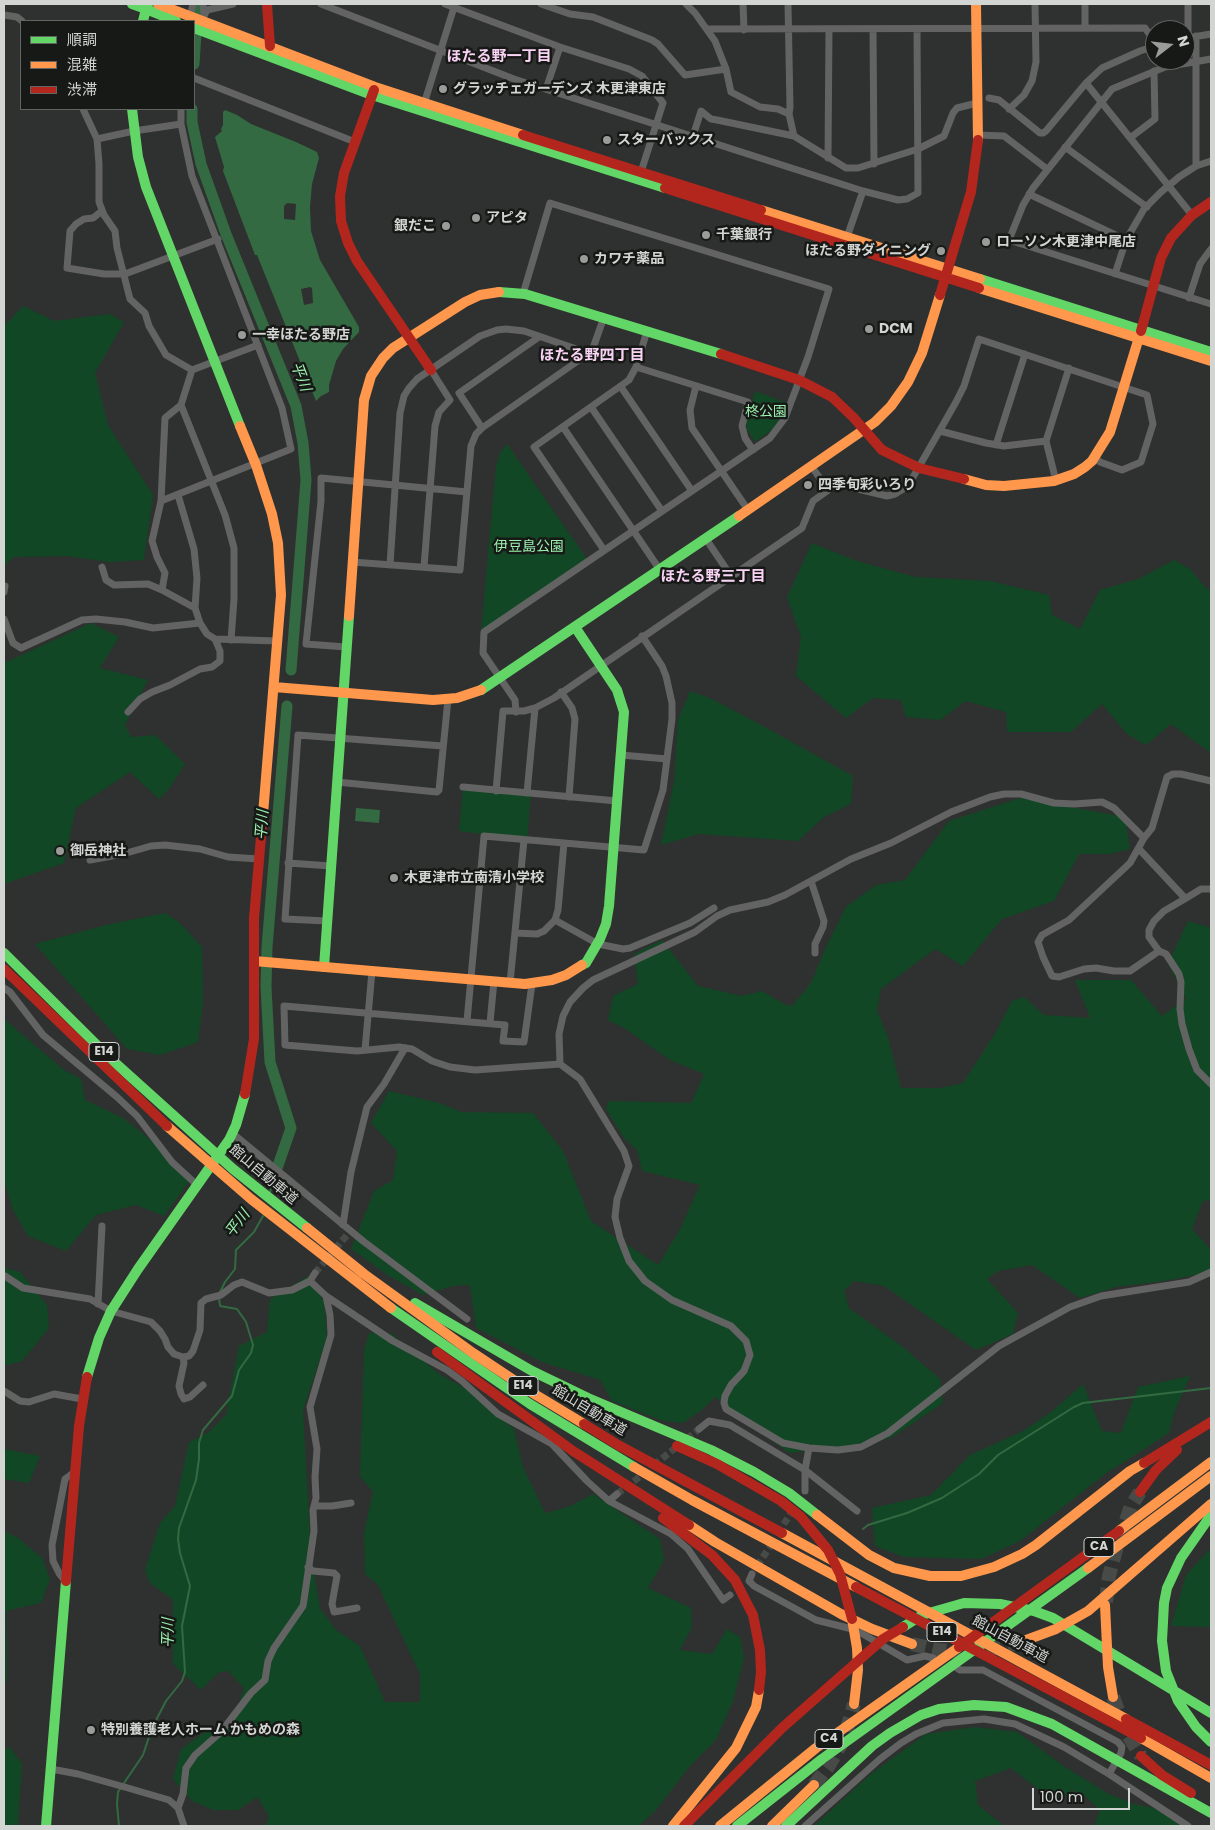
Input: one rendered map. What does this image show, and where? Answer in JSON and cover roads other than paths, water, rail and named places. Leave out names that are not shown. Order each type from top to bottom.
[{"type":"main road","points":[[132,4],[147,7],[174,20]]},
{"type":"main road","points":[[158,4],[195,20]]},
{"type":"main road","points":[[267,4],[270,46]]},
{"type":"main road","points":[[278,687],[433,700],[448,699],[486,688],[812,467],[865,430],[891,406],[908,382],[928,336],[971,192],[977,159],[978,135],[976,4]]},
{"type":"main road","points":[[143,20],[147,7]]},
{"type":"main road","points":[[197,21],[270,46],[374,91],[424,104],[847,237],[947,273]]},
{"type":"main road","points":[[197,21],[374,91],[1140,334],[1211,361]]},
{"type":"main road","points":[[374,91],[344,173],[340,196],[340,210],[344,233],[356,261],[430,370]]},
{"type":"main road","points":[[46,1826],[82,1400],[91,1360],[111,1311],[138,1268],[198,1185],[232,1133],[246,1092],[252,1060],[259,962],[254,918],[278,687],[277,641],[281,585],[278,543],[272,514],[256,465],[146,187],[138,157],[132,110]]},
{"type":"main road","points":[[324,967],[364,400],[371,376],[394,348],[452,309],[480,295],[498,292],[523,294],[604,317],[799,380],[832,397],[882,450],[919,468],[986,485],[1004,486],[1056,481],[1074,474],[1085,467],[1094,458],[1110,432],[1154,286],[1158,265],[1165,249],[1180,227],[1192,215],[1211,202]]},
{"type":"main road","points":[[1140,334],[1211,352]]},
{"type":"main road","points":[[259,962],[532,984],[566,975],[586,963],[598,944],[606,924],[609,906],[624,712],[618,690],[575,627]]},
{"type":"main road","name":"館山自動車道","points":[[4,953],[112,1060],[257,1190],[364,1274],[473,1353],[536,1395],[618,1445],[706,1494],[1116,1712],[1211,1766]]},
{"type":"main road","name":"館山自動車道","points":[[4,969],[105,1068],[200,1155],[272,1216],[358,1284],[483,1373],[613,1455],[716,1513],[1103,1717],[1211,1778]]},
{"type":"main road","points":[[364,1274],[455,1325],[584,1402],[717,1464],[781,1501],[801,1517],[828,1550],[849,1601],[857,1648],[858,1678],[854,1704]]},
{"type":"main road","points":[[358,1284],[425,1344],[573,1451],[715,1542],[774,1576],[864,1626],[912,1644]]},
{"type":"main road","points":[[532,1371],[613,1409],[710,1450],[789,1493],[869,1555],[894,1568],[930,1576],[961,1576],[994,1567],[1022,1554],[1130,1471],[1211,1423]]},
{"type":"main road","points":[[1140,1492],[1166,1459],[1211,1423]]},
{"type":"main road","name":"CA","points":[[968,1640],[1073,1566],[1211,1462]]},
{"type":"main road","points":[[608,1472],[612,1481],[694,1541],[725,1569],[747,1602],[758,1633],[761,1664],[756,1708],[736,1748],[718,1773],[673,1826]]},
{"type":"main road","name":"CA","points":[[979,1646],[1079,1575],[1211,1476]]},
{"type":"main road","points":[[1018,1643],[1056,1629],[1088,1611],[1211,1504]]},
{"type":"main road","points":[[1211,1515],[1181,1558],[1167,1588],[1164,1602],[1162,1641],[1166,1671],[1178,1701],[1196,1727],[1211,1742]]},
{"type":"main road","points":[[684,1826],[782,1728],[883,1639],[901,1626],[935,1610],[964,1603],[982,1602],[1013,1606],[1034,1610],[1053,1618],[1211,1713]]},
{"type":"main road","points":[[1106,1605],[1108,1667],[1113,1696]]},
{"type":"main road","name":"C4","points":[[720,1826],[816,1748],[938,1658],[968,1640]]},
{"type":"main road","name":"C4","points":[[737,1826],[822,1758],[955,1666],[979,1646]]},
{"type":"main road","points":[[786,1826],[872,1746],[890,1733],[921,1715],[939,1709],[974,1705],[1006,1707],[1052,1724],[1187,1802],[1211,1813]]},
{"type":"main road","points":[[1141,1756],[1162,1775],[1211,1804]]},
{"type":"main road","points":[[772,1826],[814,1785]]},
{"type":"street","points":[[193,4],[197,21]]},
{"type":"street","points":[[197,21],[203,4]]},
{"type":"street","points":[[197,21],[207,10],[234,4]]},
{"type":"street","points":[[321,4],[332,6],[514,79],[863,191],[898,200],[907,199],[918,193],[917,29]]},
{"type":"street","points":[[445,4],[560,47],[629,69],[642,76],[663,103],[641,172]]},
{"type":"street","points":[[540,4],[559,7],[593,17],[652,40],[658,44],[685,75],[726,70]]},
{"type":"street","points":[[686,4],[708,29],[721,54],[731,92],[760,107],[778,109],[789,114]]},
{"type":"street","points":[[743,4],[744,30]]},
{"type":"street","points":[[788,4],[789,114],[794,136]]},
{"type":"street","points":[[1009,109],[1024,95],[1032,81],[1036,62],[1035,4]]},
{"type":"street","points":[[1085,4],[1085,28]]},
{"type":"street","points":[[1187,20],[1188,4]]},
{"type":"street","points":[[424,104],[454,6]]},
{"type":"street","points":[[4,15],[20,20]]},
{"type":"street","points":[[708,29],[1145,28]]},
{"type":"street","points":[[828,158],[829,29]]},
{"type":"street","points":[[873,29],[874,164]]},
{"type":"street","points":[[1196,166],[1196,36],[1211,34]]},
{"type":"street","points":[[546,89],[560,47]]},
{"type":"street","points":[[989,98],[999,100],[1040,133],[1043,133],[1102,68],[1145,49]]},
{"type":"street","points":[[1211,59],[1165,67],[1112,89],[1029,194],[1022,205],[1009,240],[1211,304]]},
{"type":"street","points":[[1130,138],[1155,119],[1154,71]]},
{"type":"street","points":[[195,78],[355,142]]},
{"type":"street","points":[[1086,84],[1192,215]]},
{"type":"street","points":[[692,136],[701,111],[717,120],[794,136],[846,168],[858,168],[918,149],[944,136],[953,113],[957,108],[977,103]]},
{"type":"street","points":[[83,110],[97,139],[99,202],[102,211],[115,231],[117,248],[130,299],[145,313],[149,326],[166,355],[192,370],[258,345]]},
{"type":"street","points":[[161,501],[256,465],[292,449],[282,408],[192,176],[181,124],[181,110]]},
{"type":"street","points":[[97,139],[181,124]]},
{"type":"street","points":[[978,135],[1004,136],[1047,169]]},
{"type":"street","points":[[1065,147],[1147,207]]},
{"type":"street","points":[[1115,274],[1126,240],[1137,219],[1147,207],[1168,186],[1196,166],[1211,161]]},
{"type":"street","points":[[847,237],[863,191]]},
{"type":"street","points":[[1029,194],[1126,240]]},
{"type":"street","points":[[516,712],[515,700],[483,653],[484,632],[770,438],[785,418],[829,289],[550,203],[523,294]]},
{"type":"street","points":[[102,211],[94,218],[76,224],[70,231],[67,268],[104,274],[125,274],[218,239]]},
{"type":"street","points":[[1188,298],[1200,264],[1211,249]]},
{"type":"street","points":[[352,562],[460,570],[471,446],[476,434],[594,348],[604,317]]},
{"type":"street","points":[[390,565],[400,413],[404,396],[417,380],[480,336],[497,330],[512,330],[588,353]]},
{"type":"street","points":[[604,550],[534,447],[629,380],[636,367],[647,331]]},
{"type":"street","points":[[482,428],[459,393],[539,337]]},
{"type":"street","points":[[496,791],[503,711],[516,712],[535,708],[562,692],[802,528],[813,501],[837,484],[887,496],[895,494],[908,486],[964,386],[979,339],[1147,395],[1152,424],[1141,462],[1122,470],[1094,458]]},
{"type":"street","points":[[996,445],[1025,354]]},
{"type":"street","points":[[636,367],[748,402],[742,426],[745,438],[753,450]]},
{"type":"street","points":[[1056,481],[1046,441],[1069,368]]},
{"type":"street","points":[[162,590],[165,574],[152,541],[161,501],[165,418],[181,405],[192,370]]},
{"type":"street","points":[[424,567],[435,426],[439,412],[450,400],[430,370]]},
{"type":"street","points":[[696,386],[690,410],[692,428],[748,510]]},
{"type":"street","points":[[621,387],[692,491]]},
{"type":"street","points":[[181,405],[224,515],[234,548],[234,599],[231,640]]},
{"type":"street","points":[[591,407],[662,511]]},
{"type":"street","points":[[563,427],[660,570]]},
{"type":"street","points":[[940,431],[1004,446],[1046,441]]},
{"type":"street","points":[[812,467],[828,490]]},
{"type":"street","points":[[346,647],[306,644],[321,478],[467,492]]},
{"type":"street","points":[[178,495],[194,549],[197,578],[195,608],[200,623],[207,634],[215,639],[277,641]]},
{"type":"street","points":[[706,539],[731,576]]},
{"type":"street","points":[[102,567],[106,580],[114,585],[148,584],[195,608]]},
{"type":"street","points":[[4,619],[13,643],[21,648],[82,620],[106,620],[153,628],[200,623]]},
{"type":"street","points":[[468,1021],[484,836],[644,850],[663,790],[672,719],[672,703],[670,689],[662,666],[642,636]]},
{"type":"street","points":[[128,712],[140,699],[152,692],[200,669],[212,667],[220,661],[220,651],[215,639]]},
{"type":"street","points":[[562,692],[572,708],[575,719],[569,796]]},
{"type":"street","points":[[337,782],[437,792],[439,790],[448,699]]},
{"type":"street","points":[[527,793],[535,708]]},
{"type":"street","points":[[327,921],[285,919],[298,735],[443,746]]},
{"type":"street","points":[[621,755],[667,759]]},
{"type":"street","points":[[1159,951],[1130,971],[1096,968],[1084,969],[1059,977],[1052,976],[1038,946],[1039,939],[1068,920],[1130,863],[1152,828],[1167,777],[1172,774],[1181,774],[1211,781]]},
{"type":"street","points":[[463,787],[617,800]]},
{"type":"street","points":[[560,1064],[559,1034],[564,1016],[570,1002],[583,988],[594,980],[688,936],[717,916],[730,910],[768,902],[785,895],[851,859],[892,843],[951,812],[990,796],[1022,794],[1054,803],[1102,802],[1114,808],[1144,838]]},
{"type":"street","points":[[510,983],[524,840]]},
{"type":"street","points":[[515,933],[537,934],[544,931],[555,920],[558,910],[564,844]]},
{"type":"street","points":[[90,860],[123,854],[151,846],[165,845],[200,850],[228,857],[259,858]]},
{"type":"street","points":[[1139,849],[1183,896],[1183,900]]},
{"type":"street","points":[[288,863],[331,866]]},
{"type":"street","points":[[811,881],[824,922],[815,944],[814,953]]},
{"type":"street","points":[[1211,889],[1201,889],[1164,911],[1148,930],[1149,937],[1159,951],[1166,954],[1179,974],[1181,982],[1181,1016],[1189,1049],[1197,1070],[1211,1084]]},
{"type":"street","points":[[555,920],[598,944],[622,949],[630,948],[690,922],[714,908]]},
{"type":"street","points":[[365,1050],[372,971]]},
{"type":"street","points":[[490,1023],[494,981]]},
{"type":"street","points":[[532,984],[524,1042],[503,1041],[504,1025],[284,1006],[285,1045],[365,1050],[399,1046],[412,1049],[441,1064],[475,1070],[560,1064],[580,1079],[624,1151],[629,1166],[617,1199],[615,1217],[620,1238],[629,1261],[645,1281],[672,1300],[731,1326],[746,1341],[750,1355],[744,1371],[731,1385],[725,1396],[724,1403],[726,1409],[783,1443],[808,1448],[838,1450],[861,1447],[888,1433],[999,1346],[1070,1307],[1101,1296],[1190,1282],[1211,1272]]},
{"type":"street","points":[[4,988],[43,1035],[117,1096],[136,1116],[172,1162],[198,1185]]},
{"type":"street","points":[[344,1225],[351,1172],[367,1108],[384,1084],[404,1048]]},
{"type":"street","points":[[232,1133],[344,1225],[348,1233],[467,1319]]},
{"type":"street","points":[[98,1304],[102,1226]]},
{"type":"street","points":[[5,1276],[24,1288],[90,1299],[111,1311],[151,1322],[165,1339],[168,1348],[174,1354],[183,1357],[189,1356],[193,1352],[200,1330],[201,1303],[206,1299],[219,1296],[234,1285],[242,1282],[269,1294],[292,1290],[310,1281],[315,1273]]},
{"type":"street","points":[[310,1281],[326,1296],[393,1341],[447,1370],[498,1414],[552,1444],[609,1501],[670,1534],[688,1549],[723,1600],[730,1595]]},
{"type":"street","points":[[178,1808],[184,1794],[186,1768],[195,1755],[221,1732],[251,1693],[265,1680],[268,1661],[274,1648],[303,1606],[314,1531],[313,1510],[316,1498],[317,1449],[310,1407],[331,1335],[330,1315],[326,1296]]},
{"type":"street","points":[[183,1357],[184,1363],[179,1386],[180,1394],[184,1399],[190,1397],[203,1385]]},
{"type":"street","points":[[4,1390],[20,1401],[28,1402],[54,1394],[82,1400]]},
{"type":"street","points":[[699,1430],[709,1421],[730,1425],[805,1470],[857,1511]]},
{"type":"street","points":[[805,1491],[808,1448]]},
{"type":"street","points":[[67,1583],[53,1562],[52,1545],[65,1479],[76,1472]]},
{"type":"street","points":[[609,1501],[617,1494]]},
{"type":"street","points":[[314,1506],[351,1503]]},
{"type":"street","points":[[308,1567],[313,1571],[334,1573],[337,1576],[332,1604],[334,1612],[356,1608]]},
{"type":"street","points":[[752,1574],[749,1581],[754,1586],[816,1620],[856,1630],[907,1660],[925,1656],[938,1658]]},
{"type":"street","points":[[955,1666],[960,1670],[983,1670],[1118,1742],[1122,1747],[1121,1753],[1109,1774]]},
{"type":"street","points":[[805,1826],[901,1743],[927,1729],[956,1721],[984,1719],[1015,1724],[1064,1747],[1188,1826]]},
{"type":"street","points":[[51,1769],[78,1774],[169,1800],[178,1808],[184,1826]]},
{"type":"waterway","name":"平川","points":[[195,49],[198,4]]},
{"type":"waterway","name":"平川","points":[[192,110],[192,122],[201,164],[226,234],[296,406],[303,443],[306,480],[291,670]]},
{"type":"waterway","name":"平川","points":[[273,1180],[291,1128],[270,1062],[266,987],[267,947],[287,706]]},
{"type":"waterway","name":"平川","points":[[270,1192],[273,1180]]},
{"type":"waterway","name":"平川","points":[[219,1294],[235,1269],[236,1250],[254,1232],[263,1216]]},
{"type":"waterway","name":"平川","points":[[119,1826],[118,1792],[143,1755],[152,1728],[166,1701],[182,1681],[185,1672],[182,1626],[190,1586],[180,1553],[178,1539],[179,1528],[196,1480],[199,1443],[203,1430],[232,1396],[239,1370],[251,1353],[253,1345],[246,1322],[237,1309],[220,1306],[219,1298]]},
{"type":"waterway","points":[[863,1529],[868,1525],[907,1513],[942,1498],[979,1474],[998,1455],[1083,1403],[1211,1388]]},
{"type":"tunnel","points":[[315,1273],[347,1235]]},
{"type":"tunnel","points":[[654,1465],[699,1429]]},
{"type":"tunnel","points":[[617,1494],[646,1472]]},
{"type":"tunnel","points":[[1106,1602],[1109,1576],[1116,1550],[1131,1506],[1140,1492]]},
{"type":"tunnel","points":[[778,1533],[793,1510]]},
{"type":"tunnel","points":[[757,1566],[773,1542]]},
{"type":"tunnel","points":[[987,1650],[1018,1643]]},
{"type":"tunnel","points":[[912,1644],[938,1650],[961,1652]]},
{"type":"tunnel","points":[[1113,1697],[1126,1732],[1141,1756]]},
{"type":"tunnel","points":[[814,1785],[828,1767],[844,1739],[854,1704]]},
{"type":"place","name":"グラッチェガーデンズ 木更津東店","points":[[443,89]]},
{"type":"place","name":"スターバックス","points":[[607,140]]},
{"type":"place","name":"アピタ","points":[[476,218]]},
{"type":"place","name":"銀だこ","points":[[446,226]]},
{"type":"place","name":"千葉銀行","points":[[706,235]]},
{"type":"place","name":"ローソン木更津中尾店","points":[[986,242]]},
{"type":"place","name":"ほたる野ダイニング","points":[[941,251]]},
{"type":"place","name":"カワチ薬品","points":[[584,259]]},
{"type":"place","name":"DCM","points":[[869,329]]},
{"type":"place","name":"一幸ほたる野店","points":[[242,335]]},
{"type":"place","name":"四季旬彩いろり","points":[[808,485]]},
{"type":"place","name":"御岳神社","points":[[60,851]]},
{"type":"place","name":"木更津市立南清小学校","points":[[394,878]]},
{"type":"place","name":"特別養護老人ホーム かもめの森","points":[[91,1730]]},
{"type":"district","name":"ほたる野一丁目","points":[[499,57]]},
{"type":"district","name":"ほたる野四丁目","points":[[592,356]]},
{"type":"district","name":"ほたる野三丁目","points":[[713,577]]},
{"type":"park label","name":"柊公園","points":[[766,412]]},
{"type":"park label","name":"伊豆島公園","points":[[529,547]]}]
